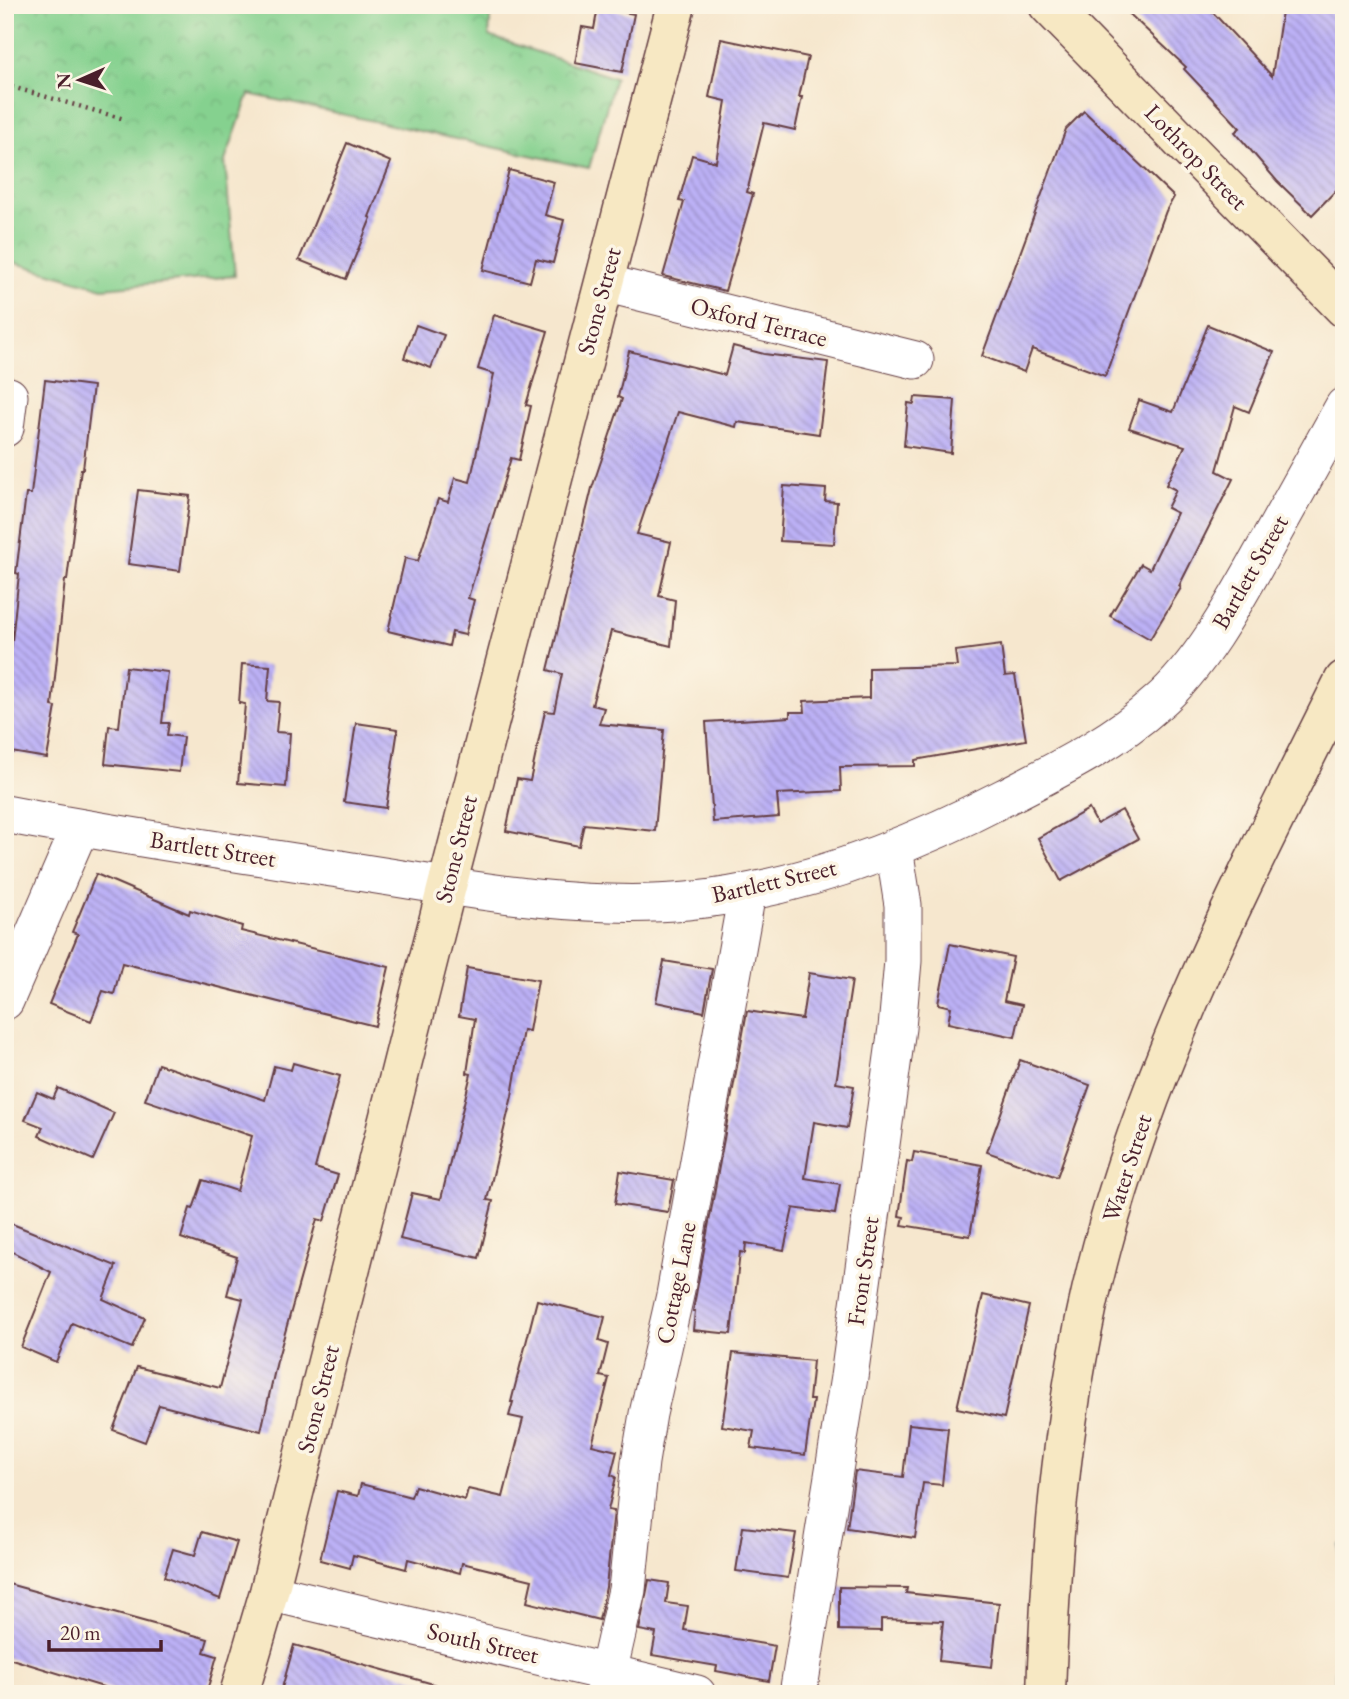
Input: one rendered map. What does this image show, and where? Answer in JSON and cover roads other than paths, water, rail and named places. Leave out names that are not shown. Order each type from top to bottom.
[{"type":"main road","name":"Stone Street","points":[[239,1694],[268,1592],[447,886],[676,5]]},
{"type":"main road","name":"Lothrop Street","points":[[1048,5],[1344,308]]},
{"type":"main road","name":"Water Street","points":[[1046,1694],[1054,1534],[1065,1425],[1083,1327],[1102,1247],[1154,1085],[1186,1003],[1344,680]]},
{"type":"street","name":"Oxford Terrace","points":[[604,283],[915,360]]},
{"type":"street","points":[[5,396],[9,396],[5,428]]},
{"type":"street","name":"Bartlett Street","points":[[5,814],[447,886],[619,903],[685,901],[747,893],[824,873],[894,848],[982,809],[1108,740],[1159,702],[1201,654],[1234,603],[1344,406]]},
{"type":"street","points":[[5,1001],[80,828]]},
{"type":"street","name":"Front Street","points":[[798,1694],[849,1377],[897,1028],[903,961],[903,905],[894,848]]},
{"type":"street","name":"Cottage Lane","points":[[608,1673],[627,1590],[640,1462],[675,1294],[747,893]]},
{"type":"street","name":"South Street","points":[[268,1592],[697,1694]]},
{"type":"water","points":[[1340,1545],[1344,1545],[1344,1694],[1335,1694]]}]
